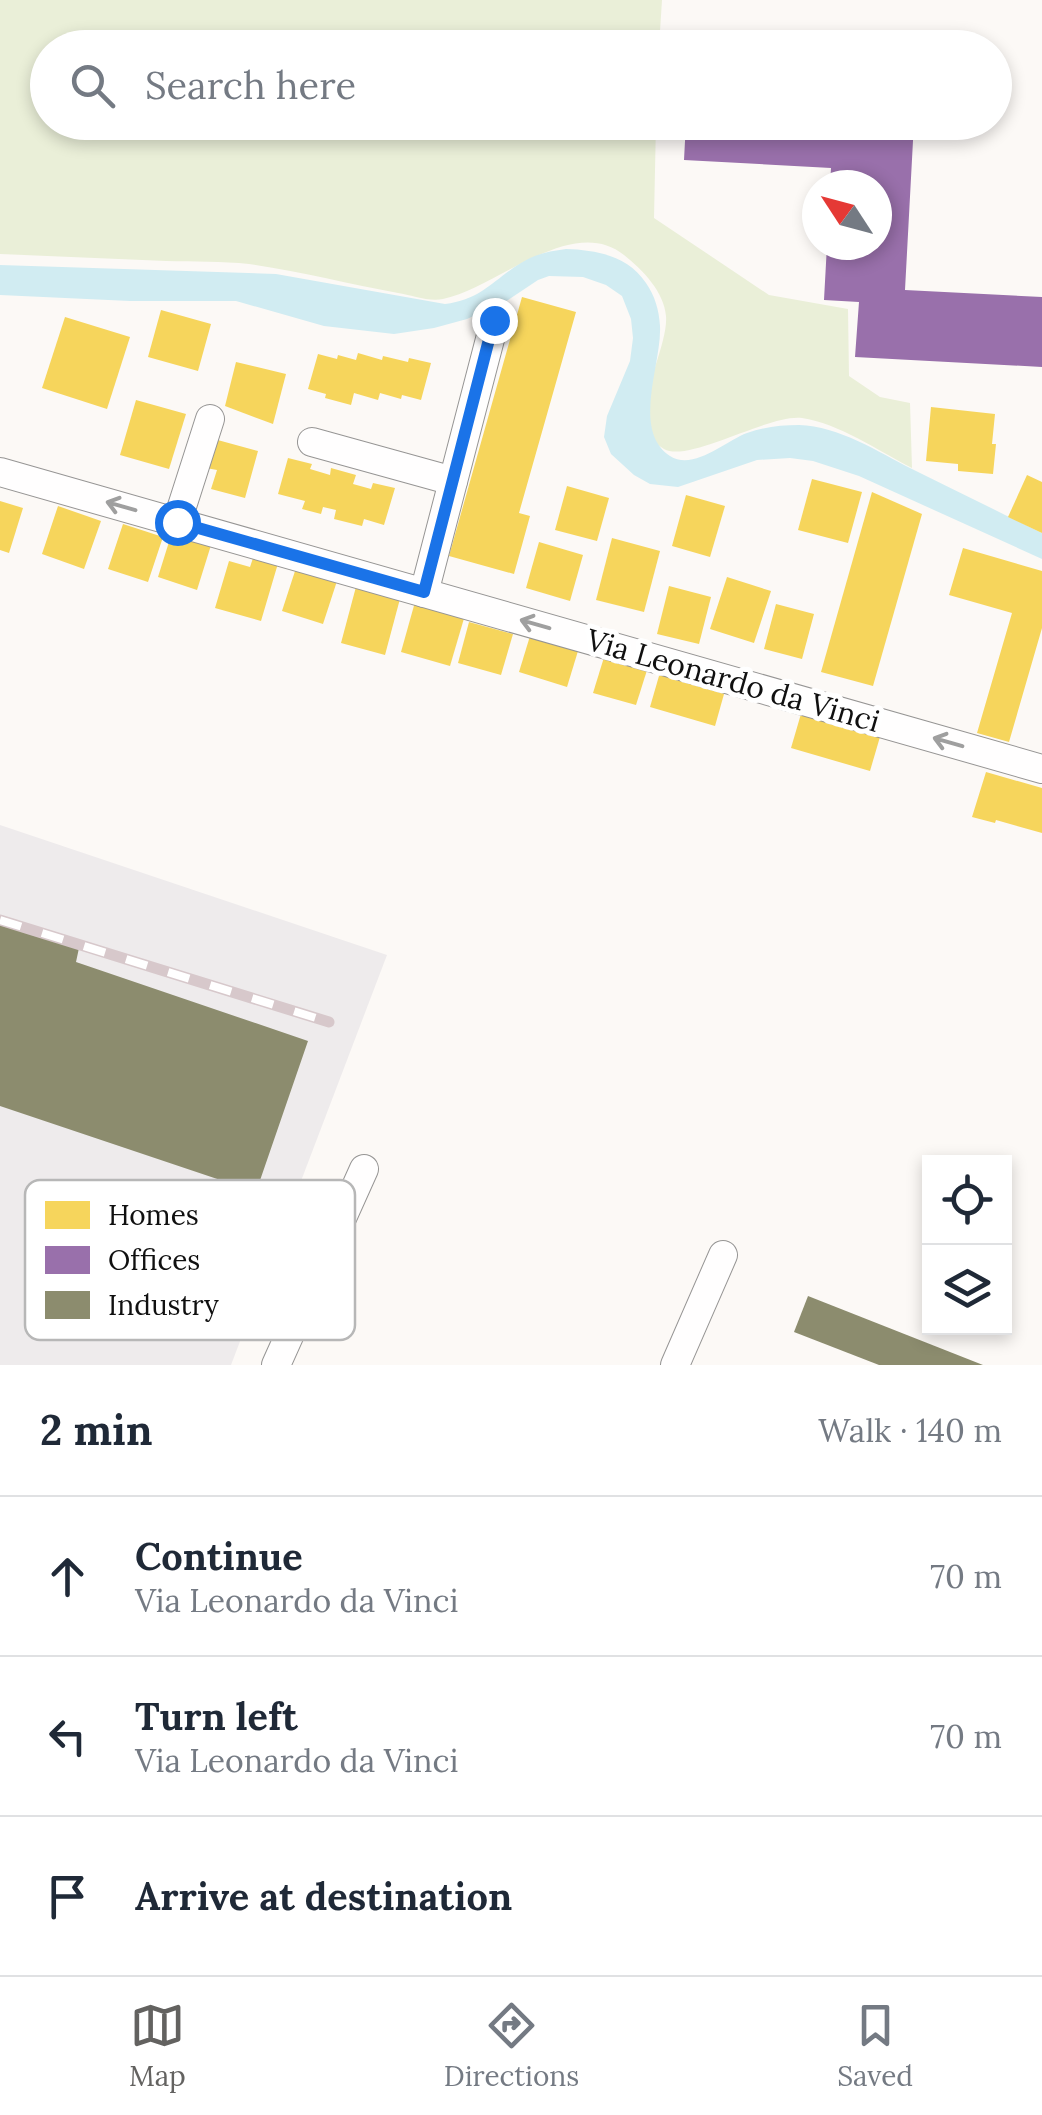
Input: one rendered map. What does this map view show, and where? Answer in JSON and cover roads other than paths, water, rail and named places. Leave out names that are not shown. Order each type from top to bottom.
[{"type":"street","points":[[424,592],[494,320]]},
{"type":"street","points":[[177,522],[210,419]]},
{"type":"street","points":[[312,442],[453,481]]},
{"type":"street","name":"Via Leonardo da Vinci","points":[[0,472],[1042,769]]},
{"type":"street","points":[[355,1189],[364,1169]]},
{"type":"street","points":[[675,1365],[722,1254]]},
{"type":"street","points":[[276,1365],[287,1340]]},
{"type":"water","points":[[566,249],[600,253],[621,261],[639,274],[652,293],[660,326],[650,413],[658,445],[670,456],[689,460],[747,433],[773,427],[799,425],[829,430],[1042,533],[1042,559],[859,476],[813,461],[757,460],[678,487],[650,484],[634,475],[611,454],[604,437],[607,416],[630,361],[631,319],[622,296],[583,277],[549,276],[467,319],[394,334],[324,326],[236,301],[0,295],[0,265],[276,274],[445,304],[477,294],[532,257]]},
{"type":"railway","points":[[0,920],[329,1022]]}]
